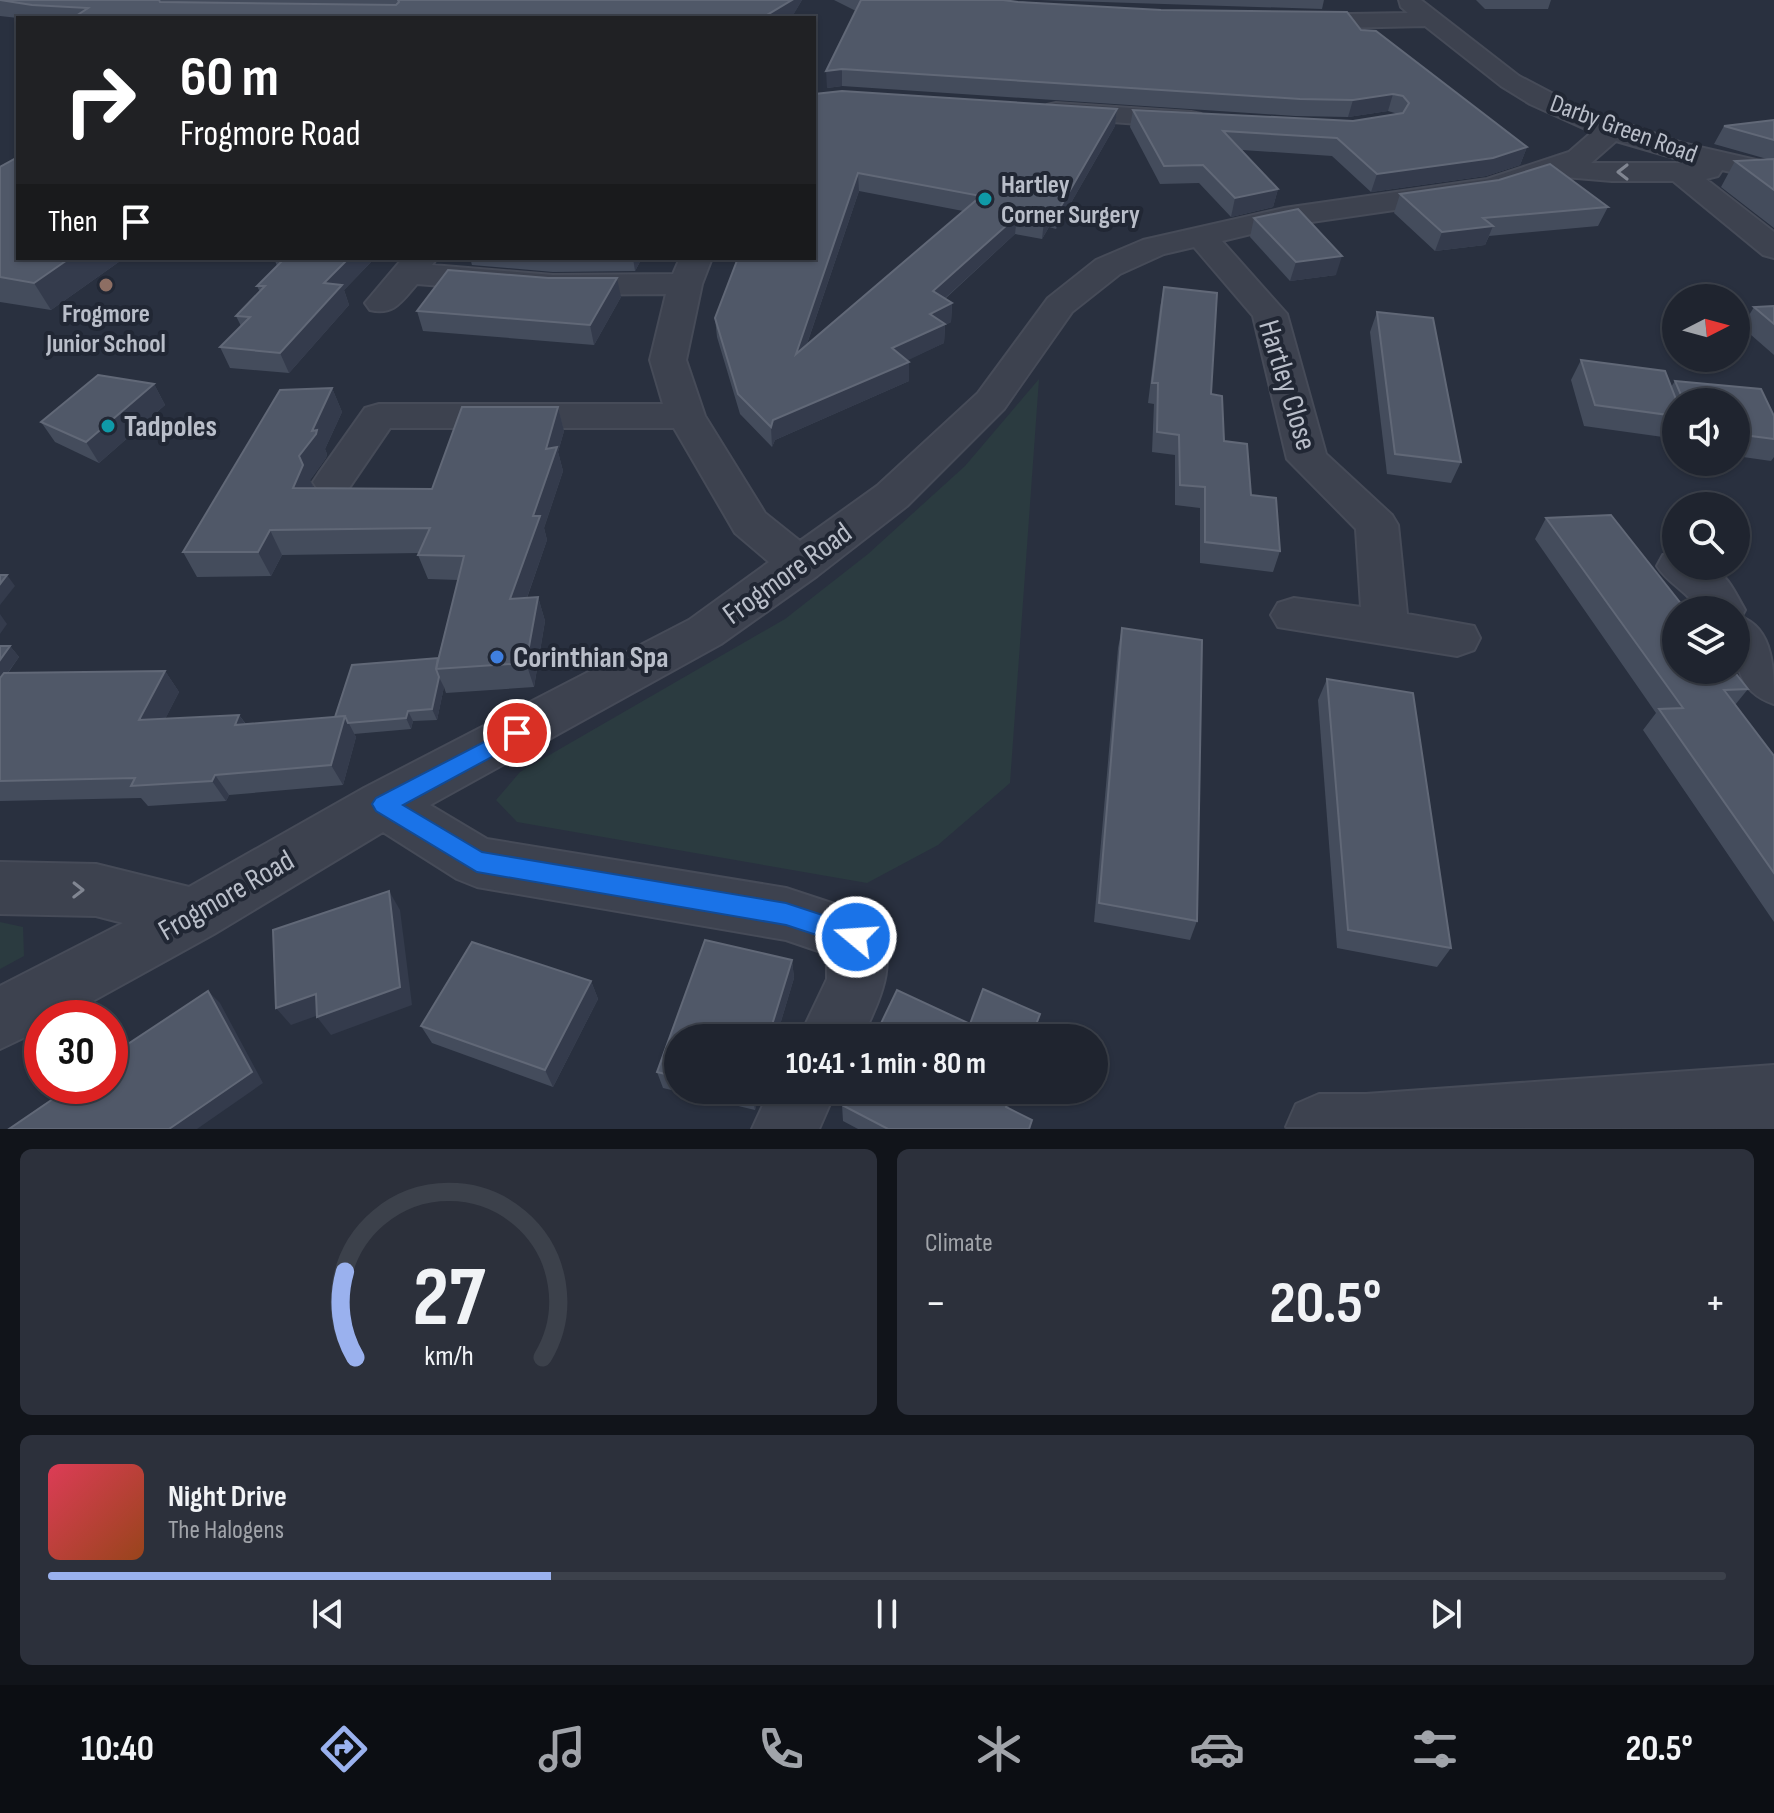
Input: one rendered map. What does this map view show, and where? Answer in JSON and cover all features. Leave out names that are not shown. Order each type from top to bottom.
[{"type":"street","name":"Darby Green Road","points":[[1407,0],[1511,82],[1563,110],[1613,129],[1728,164],[1774,173]]},
{"type":"street","points":[[1275,21],[1432,19]]},
{"type":"street","points":[[1026,109],[1211,121]]},
{"type":"street","name":"Frogmore Road","points":[[0,1019],[194,915],[383,804],[705,632],[892,496],[991,401],[1060,305],[1108,267],[1154,247],[1200,235],[1284,217],[1464,192],[1555,168],[1579,158],[1613,129]]},
{"type":"street","name":"Frogmore Road","points":[[1555,168],[1586,172],[1681,173],[1728,164]]},
{"type":"street","points":[[1681,173],[1774,248]]},
{"type":"street","name":"Hartley Close","points":[[1200,235],[1270,314],[1307,459],[1377,525],[1385,628]]},
{"type":"street","points":[[382,303],[415,266],[553,285],[690,271],[668,360],[686,416],[750,523],[801,565]]},
{"type":"street","points":[[333,482],[379,416],[686,416]]},
{"type":"street","points":[[1697,580],[1714,596]]},
{"type":"street","points":[[1294,615],[1457,638]]},
{"type":"street","points":[[1750,652],[1774,685]]},
{"type":"street","points":[[383,804],[477,862],[786,914],[856,937],[857,982],[837,1024]]},
{"type":"street","points":[[0,888],[96,890],[194,915]]},
{"type":"street","points":[[1319,1127],[1366,1127],[1774,1097]]},
{"type":"street","points":[[785,1129],[797,1104]]},
{"type":"shaded area","points":[[1039,379],[1010,783],[938,845],[867,883],[517,822],[496,800],[520,772],[785,619],[868,554],[965,466]]},
{"type":"shaded area","points":[[0,922],[23,927],[24,956],[0,969]]},
{"type":"building","points":[[0,0],[396,5],[398,0],[792,0],[765,16],[76,16],[88,8]]},
{"type":"building","points":[[861,0],[1003,0],[1161,10],[1347,12],[1361,30],[1376,31],[1527,147],[1493,158],[1377,174],[1337,138],[1223,131],[1278,189],[1235,198],[1203,165],[1164,166],[1133,110],[1353,121],[1403,113],[1409,103],[1403,96],[1393,94],[1353,100],[1300,99],[842,69],[826,71]]},
{"type":"building","points":[[842,91],[1117,109],[1058,211],[1051,209],[1044,221],[1017,216],[933,291],[952,303],[930,314],[945,324],[892,348],[909,362],[773,420],[771,427],[738,394],[715,318],[737,260],[816,260],[816,94]],"holes":[[[858,173],[981,196],[796,354]]]},
{"type":"building","points":[[1774,120],[1774,140],[1724,126]]},
{"type":"building","points":[[16,158],[16,260],[67,260],[34,283],[0,277],[0,167]]},
{"type":"building","points":[[1774,159],[1774,190],[1735,161]]},
{"type":"building","points":[[1550,164],[1608,207],[1483,218],[1493,226],[1442,232],[1400,194],[1499,180]]},
{"type":"building","points":[[1298,209],[1342,256],[1296,262],[1254,218]]},
{"type":"building","points":[[283,260],[347,260],[324,283],[342,285],[280,353],[220,347],[250,317],[236,316],[265,286],[257,286]]},
{"type":"building","points":[[448,270],[548,278],[617,278],[590,325],[417,311]]},
{"type":"building","points":[[1164,287],[1217,293],[1211,394],[1222,396],[1224,441],[1247,444],[1251,495],[1276,498],[1280,551],[1205,542],[1205,487],[1180,485],[1179,435],[1157,432],[1158,383],[1152,383]]},
{"type":"building","points":[[1774,306],[1774,324],[1754,307]]},
{"type":"building","points":[[1377,312],[1433,318],[1461,462],[1395,454]]},
{"type":"building","points":[[1581,360],[1662,371],[1672,388],[1662,388],[1662,414],[1595,405]]},
{"type":"building","points":[[98,375],[154,384],[86,442],[41,422]]},
{"type":"building","points":[[1675,381],[1761,389],[1774,416],[1774,439],[1750,436],[1750,388],[1678,388]]},
{"type":"building","points":[[332,388],[312,431],[317,430],[316,434],[299,456],[303,465],[293,488],[432,489],[462,407],[558,407],[546,449],[557,447],[533,516],[540,516],[510,599],[538,597],[526,663],[436,669],[464,556],[418,555],[430,528],[270,530],[258,552],[183,552],[280,390]]},
{"type":"building","points":[[1611,515],[1675,596],[1662,596],[1662,679],[1546,518]]},
{"type":"building","points":[[1122,628],[1202,640],[1197,921],[1099,903]]},
{"type":"building","points":[[0,646],[10,646],[0,660]]},
{"type":"building","points":[[438,658],[436,669],[439,677],[432,709],[408,711],[406,718],[348,723],[345,716],[335,717],[352,665]]},
{"type":"building","points":[[165,671],[139,720],[239,715],[235,725],[345,716],[331,765],[215,775],[212,781],[131,786],[135,778],[0,781],[0,678],[4,673]]},
{"type":"building","points":[[1327,679],[1413,693],[1451,948],[1348,930]]},
{"type":"building","points":[[1666,684],[1744,684],[1748,689],[1724,690],[1774,756],[1774,873],[1659,709],[1683,708]]},
{"type":"building","points":[[389,891],[400,987],[317,1017],[316,994],[276,1008],[273,930]]},
{"type":"building","points":[[705,940],[792,960],[772,1024],[674,1024]]},
{"type":"building","points":[[472,942],[591,981],[545,1070],[421,1026]]},
{"type":"building","points":[[983,989],[1040,1014],[1036,1024],[970,1024]]},
{"type":"building","points":[[897,990],[970,1024],[881,1024]]},
{"type":"building","points":[[208,991],[252,1072],[169,1129],[9,1129],[46,1104],[128,1104],[128,1044]]},
{"type":"building","points":[[664,1053],[664,1074],[657,1072]]},
{"type":"building","points":[[1007,1104],[1006,1107],[1032,1120],[1029,1129],[888,1129],[842,1105]]},
{"type":"place","name":"Hartley Corner Surgery","points":[[985,199]]},
{"type":"place","name":"Frogmore Junior School","points":[[106,285]]},
{"type":"place","name":"Tadpoles","points":[[108,426]]},
{"type":"place","name":"Corinthian Spa","points":[[497,657]]},
{"type":"route","points":[[517,733],[383,804],[477,862],[786,914],[856,937]]}]
